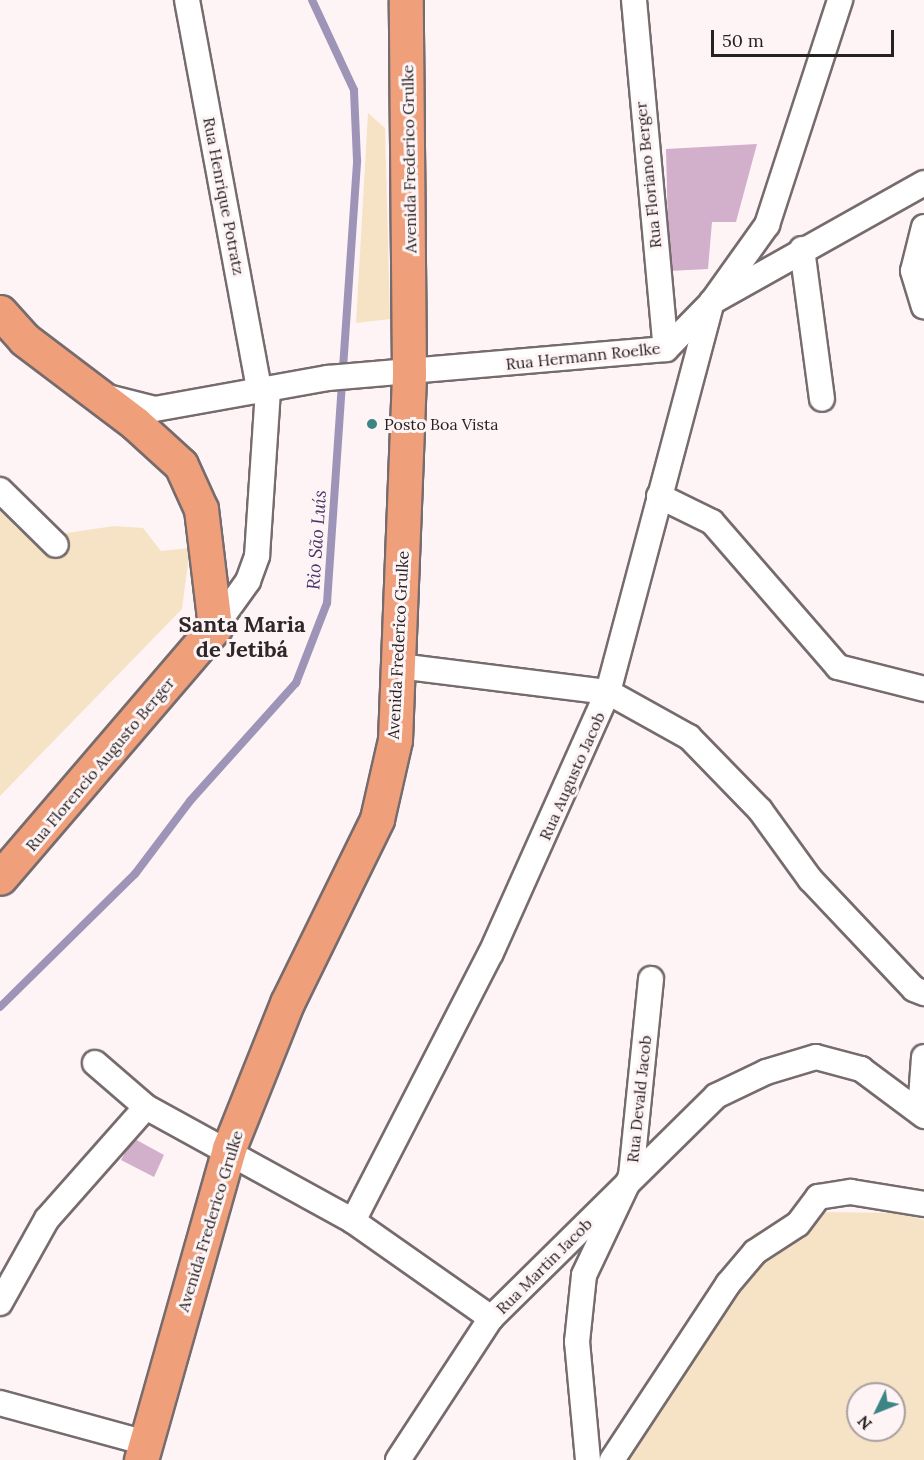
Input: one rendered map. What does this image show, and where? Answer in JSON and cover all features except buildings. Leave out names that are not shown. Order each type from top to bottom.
[{"type":"main road","name":"Avenida Frederico Grulke","points":[[144,1451],[229,1148],[287,1003],[376,819],[395,741],[409,374],[406,0]]},
{"type":"main road","points":[[0,312],[24,339],[181,465],[201,509],[215,627]]},
{"type":"main road","name":"Rua Florencio Augusto Berger","points":[[0,878],[215,627]]},
{"type":"street","name":"Rua Henrique Potratz","points":[[187,0],[264,391],[257,556],[248,580],[215,627]]},
{"type":"street","name":"Rua Floriano Berger","points":[[634,0],[666,349]]},
{"type":"street","points":[[712,302],[767,225],[840,0]]},
{"type":"street","name":"Rua Hermann Roelke","points":[[93,393],[154,409],[328,378],[409,374],[666,349],[712,302],[802,249],[924,183]]},
{"type":"street","points":[[924,227],[912,271],[924,306]]},
{"type":"street","points":[[802,249],[822,399]]},
{"type":"street","name":"Rua Augusto Jacob","points":[[353,1221],[491,953],[608,692],[712,302]]},
{"type":"street","points":[[0,490],[56,545]]},
{"type":"street","points":[[659,496],[712,522],[838,667],[924,689]]},
{"type":"street","points":[[399,666],[608,692],[688,737],[760,810],[810,879],[914,989],[924,993]]},
{"type":"street","name":"Rua Devald Jacob","points":[[588,1460],[577,1342],[584,1275],[631,1176],[651,979]]},
{"type":"street","name":"Rua Martin Jacob","points":[[95,1063],[146,1107],[229,1148],[353,1221],[491,1318],[631,1176],[716,1096],[766,1072],[816,1057],[861,1069],[922,1114]]},
{"type":"street","points":[[922,1114],[924,1057]]},
{"type":"street","points":[[0,1303],[47,1219],[146,1107]]},
{"type":"street","points":[[612,1460],[728,1284],[755,1252],[798,1224],[818,1197],[851,1192],[924,1204]]},
{"type":"street","points":[[398,1460],[491,1318]]},
{"type":"street","points":[[0,1403],[144,1451]]},
{"type":"shaded area","points":[[368,113],[385,128],[390,319],[356,323]]},
{"type":"shaded area","points":[[0,474],[19,490],[15,527],[40,537],[114,526],[143,528],[161,551],[190,548],[182,609],[0,796]]},
{"type":"shaded area","points":[[818,1212],[898,1213],[924,1220],[924,1460],[596,1460],[703,1299],[755,1233]]},
{"type":"waterway","name":"Rio São Luís","points":[[0,1007],[135,874],[190,801],[296,683],[327,603],[357,160],[354,90],[312,0]]},
{"type":"place","name":"Posto Boa Vista","points":[[372,424]]},
{"type":"district","name":"Santa Maria de Jetibá","points":[[242,636]]}]
